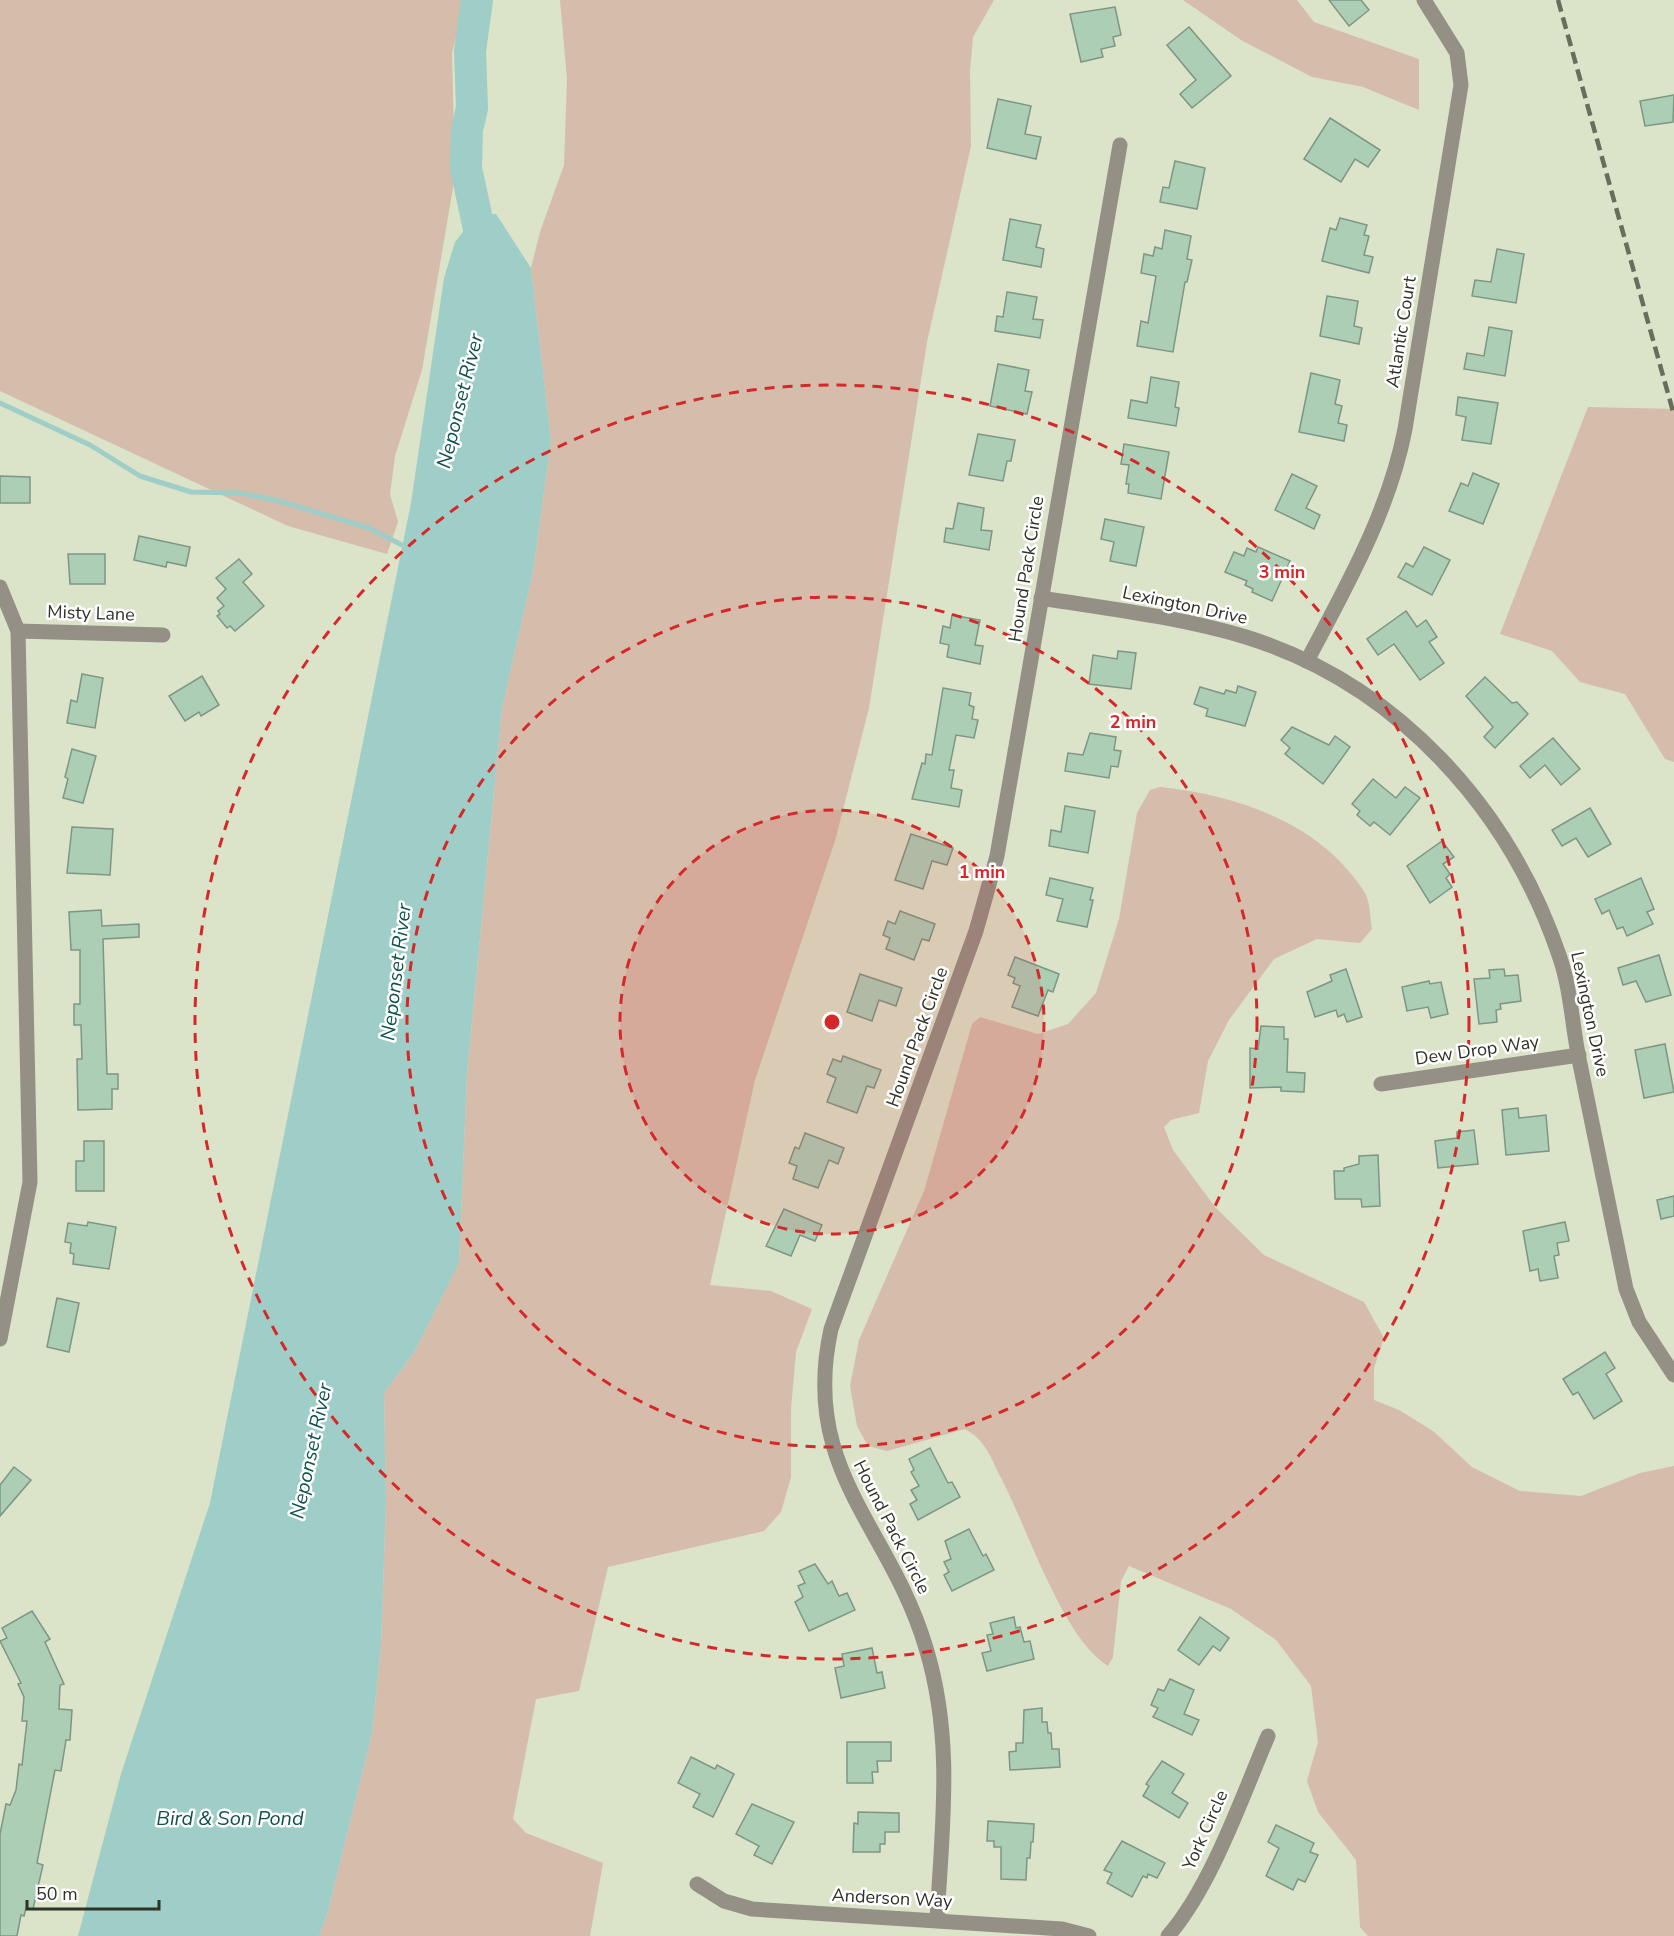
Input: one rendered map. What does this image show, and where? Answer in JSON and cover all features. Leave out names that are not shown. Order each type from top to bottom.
[{"type":"street","name":"Atlantic Court","points":[[1307,662],[1370,537],[1393,480],[1405,429],[1461,85],[1457,53],[1424,0]]},
{"type":"street","name":"Hound Pack Circle","points":[[937,1920],[946,1766],[936,1686],[913,1610],[836,1461],[826,1418],[824,1373],[831,1329],[989,890],[1002,833],[1120,145]]},
{"type":"street","points":[[0,587],[18,631],[30,1182],[0,1338]]},
{"type":"street","name":"Lexington Drive","points":[[1041,598],[1180,620],[1247,638],[1307,662],[1342,681],[1418,735],[1458,774],[1494,820],[1521,865],[1560,956],[1626,1289],[1639,1322],[1674,1375]]},
{"type":"street","name":"Misty Lane","points":[[18,631],[163,635]]},
{"type":"street","name":"Dew Drop Way","points":[[1381,1084],[1579,1055]]},
{"type":"street","name":"York Circle","points":[[1168,1936],[1187,1910],[1207,1874],[1268,1736]]},
{"type":"street","name":"Anderson Way","points":[[697,1884],[724,1901],[752,1909],[1062,1929],[1089,1936]]},
{"type":"shaded area","points":[[0,0],[465,0],[452,53],[455,176],[422,370],[395,456],[390,494],[398,522],[387,554],[288,526],[0,391]]},
{"type":"shaded area","points":[[560,0],[994,0],[973,37],[970,71],[971,146],[927,342],[869,708],[835,841],[755,1080],[710,1285],[771,1291],[812,1309],[796,1352],[791,1409],[791,1477],[781,1512],[764,1531],[608,1567],[579,1691],[536,1699],[513,1819],[526,1833],[603,1863],[590,1936],[319,1936],[327,1915],[372,1734],[381,1646],[386,1502],[384,1393],[415,1351],[459,1262],[467,1074],[502,708],[533,572],[551,441],[531,268],[540,232],[564,165],[567,79]]},
{"type":"shaded area","points":[[1183,0],[1297,0],[1314,22],[1419,59],[1419,110],[1363,87],[1312,77],[1241,40]]},
{"type":"shaded area","points":[[1588,407],[1674,409],[1674,762],[1665,759],[1625,694],[1580,682],[1552,651],[1500,634]]},
{"type":"shaded area","points":[[1160,787],[1218,797],[1247,806],[1301,831],[1325,848],[1347,869],[1365,893],[1370,910],[1372,929],[1360,943],[1317,939],[1274,959],[1229,1020],[1208,1061],[1199,1113],[1171,1120],[1164,1127],[1173,1150],[1215,1207],[1264,1255],[1364,1302],[1384,1338],[1374,1368],[1374,1400],[1399,1410],[1433,1431],[1472,1467],[1520,1491],[1581,1496],[1640,1473],[1674,1466],[1674,1936],[1368,1936],[1360,1927],[1356,1860],[1318,1812],[1307,1781],[1318,1742],[1311,1686],[1276,1640],[1231,1609],[1129,1566],[1121,1581],[1113,1657],[1108,1666],[1091,1652],[1061,1607],[1011,1497],[987,1450],[978,1439],[965,1429],[887,1451],[868,1446],[857,1426],[850,1386],[859,1340],[924,1191],[972,1024],[980,1017],[1038,1034],[1068,1024],[1096,993],[1119,919],[1137,813],[1150,790]]},
{"type":"water","name":"Bird & Son Pond","points":[[477,214],[496,214],[531,268],[551,441],[533,572],[502,708],[467,1074],[459,1263],[415,1351],[384,1393],[386,1502],[381,1646],[372,1734],[327,1915],[319,1936],[78,1936],[121,1774],[210,1503],[411,503],[444,278],[455,242]]},
{"type":"building","points":[[1329,0],[1361,0],[1369,10],[1349,26]]},
{"type":"building","points":[[1115,7],[1121,35],[1113,37],[1115,46],[1101,49],[1103,57],[1081,62],[1070,14]]},
{"type":"building","points":[[1189,27],[1231,76],[1192,108],[1180,94],[1196,80],[1167,45]]},
{"type":"building","points":[[1674,95],[1673,122],[1645,126],[1640,101]]},
{"type":"building","points":[[998,99],[1031,106],[1025,134],[1041,137],[1036,159],[987,148]]},
{"type":"building","points":[[1330,118],[1380,150],[1368,167],[1355,159],[1341,182],[1304,159]]},
{"type":"building","points":[[1175,161],[1205,168],[1197,209],[1160,202],[1163,187],[1169,188]]},
{"type":"building","points":[[1340,218],[1367,225],[1364,235],[1369,236],[1364,255],[1373,257],[1369,273],[1322,261],[1330,228],[1336,230]]},
{"type":"building","points":[[1010,219],[1041,225],[1036,247],[1044,249],[1041,267],[1003,260]]},
{"type":"building","points":[[1165,230],[1191,236],[1187,259],[1192,260],[1187,282],[1185,282],[1173,352],[1137,346],[1141,321],[1148,323],[1156,276],[1141,273],[1144,254],[1153,256],[1155,247],[1162,249]]},
{"type":"building","points":[[1497,249],[1524,254],[1516,303],[1472,296],[1475,280],[1491,282]]},
{"type":"building","points":[[1007,292],[1037,297],[1033,319],[1043,320],[1040,338],[995,331],[997,316],[1003,317]]},
{"type":"building","points":[[1327,296],[1358,301],[1354,326],[1362,328],[1359,344],[1320,336]]},
{"type":"building","points":[[1489,327],[1512,331],[1505,376],[1464,369],[1467,353],[1484,356]]},
{"type":"building","points":[[998,364],[1029,370],[1025,391],[1032,392],[1027,414],[990,406]]},
{"type":"building","points":[[1311,373],[1340,380],[1335,404],[1342,406],[1338,423],[1347,425],[1344,441],[1299,432]]},
{"type":"building","points":[[1151,377],[1179,382],[1175,407],[1179,408],[1176,426],[1128,418],[1131,400],[1147,403]]},
{"type":"building","points":[[1458,397],[1498,403],[1491,444],[1462,440],[1466,417],[1456,415]]},
{"type":"building","points":[[978,434],[1015,440],[1011,461],[1007,461],[1003,481],[969,475]]},
{"type":"building","points":[[1124,444],[1169,452],[1161,499],[1128,493],[1129,484],[1126,484],[1129,465],[1121,464]]},
{"type":"building","points":[[1473,473],[1499,484],[1483,524],[1449,511],[1461,483],[1468,486]]},
{"type":"building","points":[[1292,474],[1317,486],[1306,508],[1320,515],[1314,529],[1275,510]]},
{"type":"building","points":[[0,476],[30,477],[30,503],[0,503]]},
{"type":"building","points":[[958,503],[984,508],[981,530],[992,531],[989,550],[944,542],[946,528],[953,529]]},
{"type":"building","points":[[1105,519],[1144,527],[1136,566],[1110,561],[1114,542],[1101,539]]},
{"type":"building","points":[[139,536],[190,547],[186,566],[167,562],[166,567],[134,560]]},
{"type":"building","points":[[1258,547],[1290,561],[1272,601],[1252,592],[1253,589],[1245,585],[1247,581],[1225,572],[1234,552],[1244,556],[1247,548],[1256,552]]},
{"type":"building","points":[[1424,547],[1450,560],[1432,595],[1398,577],[1406,563],[1413,567]]},
{"type":"building","points":[[68,554],[105,554],[105,584],[70,584]]},
{"type":"building","points":[[239,559],[252,574],[243,582],[264,606],[235,631],[230,626],[227,628],[217,616],[220,614],[218,611],[224,606],[217,598],[226,589],[216,578]]},
{"type":"building","points":[[1406,611],[1417,627],[1426,620],[1437,637],[1429,642],[1444,663],[1420,680],[1394,644],[1378,655],[1367,639]]},
{"type":"building","points":[[952,615],[980,620],[975,645],[983,646],[980,664],[947,657],[949,645],[940,643],[943,626],[950,628]]},
{"type":"building","points":[[1118,651],[1136,653],[1131,689],[1089,684],[1093,655],[1117,659]]},
{"type":"building","points":[[82,674],[103,678],[95,728],[67,723],[71,700],[77,702]]},
{"type":"building","points":[[202,676],[219,705],[201,716],[199,712],[185,721],[169,696]]},
{"type":"building","points":[[1485,677],[1512,703],[1517,702],[1528,714],[1495,748],[1484,737],[1493,727],[1466,696]]},
{"type":"building","points":[[1238,686],[1256,692],[1245,726],[1206,716],[1208,709],[1194,704],[1200,687],[1224,694],[1226,690],[1236,693]]},
{"type":"building","points":[[943,688],[971,693],[969,705],[974,707],[972,719],[978,720],[974,738],[956,735],[949,770],[954,770],[951,788],[962,790],[959,807],[912,799],[922,763],[925,764],[926,754],[932,755]]},
{"type":"building","points":[[1292,727],[1329,745],[1335,736],[1350,747],[1323,784],[1285,754],[1290,748],[1281,740]]},
{"type":"building","points":[[1090,733],[1116,737],[1114,750],[1121,751],[1118,767],[1111,766],[1109,778],[1065,771],[1068,753],[1083,755]]},
{"type":"building","points":[[1553,738],[1580,769],[1561,785],[1545,765],[1530,778],[1520,766]]},
{"type":"building","points":[[72,749],[96,756],[83,803],[63,798],[68,779],[65,777]]},
{"type":"building","points":[[1373,779],[1396,798],[1405,787],[1420,798],[1390,835],[1374,822],[1370,826],[1357,815],[1360,811],[1352,804]]},
{"type":"building","points":[[1065,806],[1095,811],[1088,853],[1049,846],[1051,830],[1061,832]]},
{"type":"building","points":[[1590,808],[1611,844],[1588,857],[1576,838],[1562,846],[1552,830]]},
{"type":"building","points":[[72,827],[113,829],[110,875],[67,873]]},
{"type":"building","points":[[911,834],[953,848],[947,865],[932,861],[923,889],[895,880]]},
{"type":"building","points":[[1442,841],[1454,857],[1443,864],[1450,874],[1446,878],[1452,887],[1430,903],[1407,866]]},
{"type":"building","points":[[1050,878],[1093,888],[1090,900],[1093,900],[1087,927],[1057,921],[1063,899],[1046,895]]},
{"type":"building","points":[[1641,878],[1654,909],[1647,912],[1653,924],[1627,936],[1623,927],[1617,929],[1609,910],[1602,914],[1595,899]]},
{"type":"building","points":[[101,910],[102,926],[139,924],[139,937],[103,939],[107,1074],[118,1074],[118,1089],[112,1089],[112,1109],[78,1110],[77,1059],[82,1059],[81,1025],[74,1025],[74,1004],[80,1004],[80,950],[71,950],[69,912]]},
{"type":"building","points":[[900,911],[935,924],[929,941],[922,939],[914,960],[886,949],[890,938],[883,935],[888,921],[895,924]]},
{"type":"building","points":[[1659,955],[1671,995],[1646,1002],[1636,981],[1623,985],[1618,968]]},
{"type":"building","points":[[1015,957],[1059,974],[1053,992],[1048,990],[1038,1016],[1012,1007],[1020,986],[1013,983],[1015,978],[1008,975]]},
{"type":"building","points":[[1346,969],[1362,1017],[1347,1022],[1344,1014],[1338,1017],[1336,1010],[1315,1017],[1307,992],[1332,981],[1330,975]]},
{"type":"building","points":[[1504,969],[1505,976],[1518,975],[1521,1001],[1500,1004],[1501,1009],[1496,1010],[1497,1022],[1479,1024],[1474,979],[1490,978],[1489,970]]},
{"type":"building","points":[[860,974],[902,988],[896,1006],[879,1000],[872,1021],[847,1012]]},
{"type":"building","points":[[1429,981],[1430,984],[1441,982],[1448,1014],[1431,1018],[1428,1007],[1407,1011],[1402,987]]},
{"type":"building","points":[[1261,1026],[1284,1027],[1284,1039],[1288,1039],[1287,1072],[1305,1073],[1304,1092],[1281,1091],[1281,1087],[1250,1088],[1250,1048],[1258,1049]]},
{"type":"building","points":[[1665,1044],[1674,1092],[1644,1098],[1635,1050]]},
{"type":"building","points":[[843,1056],[881,1070],[874,1088],[867,1086],[857,1113],[827,1102],[836,1078],[827,1074],[833,1059],[841,1062]]},
{"type":"building","points":[[1518,1108],[1519,1118],[1546,1115],[1549,1151],[1506,1155],[1502,1110]]},
{"type":"building","points":[[1474,1130],[1478,1164],[1438,1168],[1435,1141],[1457,1138],[1457,1132]]},
{"type":"building","points":[[805,1133],[844,1148],[838,1164],[829,1160],[818,1188],[793,1179],[797,1166],[789,1163],[795,1147],[799,1149]]},
{"type":"building","points":[[84,1141],[104,1141],[104,1191],[76,1191],[76,1161],[84,1161]]},
{"type":"building","points":[[1378,1155],[1380,1206],[1362,1207],[1361,1199],[1335,1199],[1334,1171],[1344,1171],[1344,1168],[1359,1164],[1359,1156]]},
{"type":"building","points":[[1674,1196],[1674,1216],[1661,1219],[1657,1200]]},
{"type":"building","points":[[784,1209],[822,1225],[815,1241],[800,1235],[791,1256],[766,1246]]},
{"type":"building","points":[[88,1222],[116,1227],[109,1269],[73,1264],[74,1254],[70,1253],[71,1243],[65,1242],[68,1223],[87,1226]]},
{"type":"building","points":[[1565,1222],[1569,1241],[1557,1243],[1559,1255],[1554,1256],[1558,1278],[1540,1281],[1538,1269],[1530,1271],[1523,1231]]},
{"type":"building","points":[[57,1298],[79,1303],[69,1352],[47,1347]]},
{"type":"building","points":[[1605,1352],[1615,1368],[1606,1374],[1622,1401],[1594,1419],[1578,1392],[1573,1395],[1563,1379]]},
{"type":"building","points":[[930,1448],[948,1483],[952,1482],[960,1497],[918,1520],[910,1504],[917,1500],[911,1490],[919,1486],[911,1472],[914,1470],[909,1459]]},
{"type":"building","points":[[14,1467],[31,1480],[0,1516],[0,1485]]},
{"type":"building","points":[[969,1529],[983,1556],[986,1554],[994,1570],[952,1591],[944,1575],[949,1572],[944,1562],[951,1559],[945,1541]]},
{"type":"building","points":[[815,1564],[828,1584],[832,1581],[839,1596],[847,1593],[855,1610],[809,1631],[795,1602],[803,1597],[798,1586],[805,1583],[799,1571]]},
{"type":"building","points":[[32,1611],[50,1639],[45,1642],[64,1684],[60,1685],[59,1709],[72,1710],[70,1740],[66,1740],[61,1771],[55,1770],[37,1863],[43,1865],[33,1909],[26,1908],[24,1916],[21,1915],[17,1936],[0,1936],[0,1834],[6,1804],[10,1805],[16,1790],[19,1764],[22,1765],[27,1721],[22,1721],[24,1697],[18,1684],[21,1683],[0,1641],[7,1638],[2,1628]]},
{"type":"building","points":[[1014,1617],[1016,1628],[1020,1627],[1024,1642],[1030,1641],[1034,1659],[987,1671],[982,1653],[991,1651],[987,1635],[993,1634],[990,1623]]},
{"type":"building","points":[[1200,1617],[1229,1638],[1220,1651],[1213,1646],[1199,1665],[1178,1650]]},
{"type":"building","points":[[872,1648],[877,1673],[882,1672],[885,1688],[841,1698],[835,1668],[844,1666],[842,1654]]},
{"type":"building","points":[[1170,1679],[1194,1690],[1184,1714],[1199,1720],[1192,1735],[1153,1717],[1158,1708],[1151,1705],[1158,1689],[1164,1691]]},
{"type":"building","points":[[1042,1708],[1042,1722],[1047,1722],[1048,1733],[1051,1733],[1052,1749],[1059,1749],[1060,1767],[1010,1770],[1009,1752],[1016,1751],[1016,1743],[1023,1743],[1024,1710]]},
{"type":"building","points":[[847,1742],[891,1742],[891,1761],[877,1761],[878,1772],[872,1772],[873,1783],[847,1783]]},
{"type":"building","points":[[691,1757],[715,1769],[717,1765],[734,1774],[713,1817],[693,1807],[700,1794],[678,1783]]},
{"type":"building","points":[[1162,1761],[1184,1774],[1172,1793],[1188,1803],[1179,1818],[1143,1796],[1149,1786],[1146,1784]]},
{"type":"building","points":[[752,1804],[794,1822],[772,1864],[754,1855],[759,1846],[736,1834]]},
{"type":"building","points":[[858,1812],[899,1813],[899,1832],[885,1832],[885,1844],[880,1844],[880,1852],[853,1852],[854,1823],[858,1824]]},
{"type":"building","points":[[988,1821],[1034,1824],[1030,1858],[1027,1858],[1026,1880],[1001,1879],[1001,1847],[994,1847],[994,1841],[987,1841]]},
{"type":"building","points":[[1276,1825],[1314,1843],[1310,1852],[1318,1855],[1305,1882],[1298,1879],[1293,1890],[1266,1876],[1279,1848],[1268,1842]]},
{"type":"building","points":[[1122,1841],[1165,1863],[1157,1878],[1148,1874],[1147,1878],[1143,1876],[1132,1897],[1107,1883],[1112,1873],[1104,1870]]},
{"type":"waterway","name":"Neponset River","points":[[477,0],[470,51],[472,108],[467,130],[466,168],[485,257]]},
{"type":"waterway","points":[[0,403],[90,445],[140,476],[191,492],[240,493],[279,501],[369,528],[406,547]]},
{"type":"railway","points":[[1558,0],[1674,415]]}]
